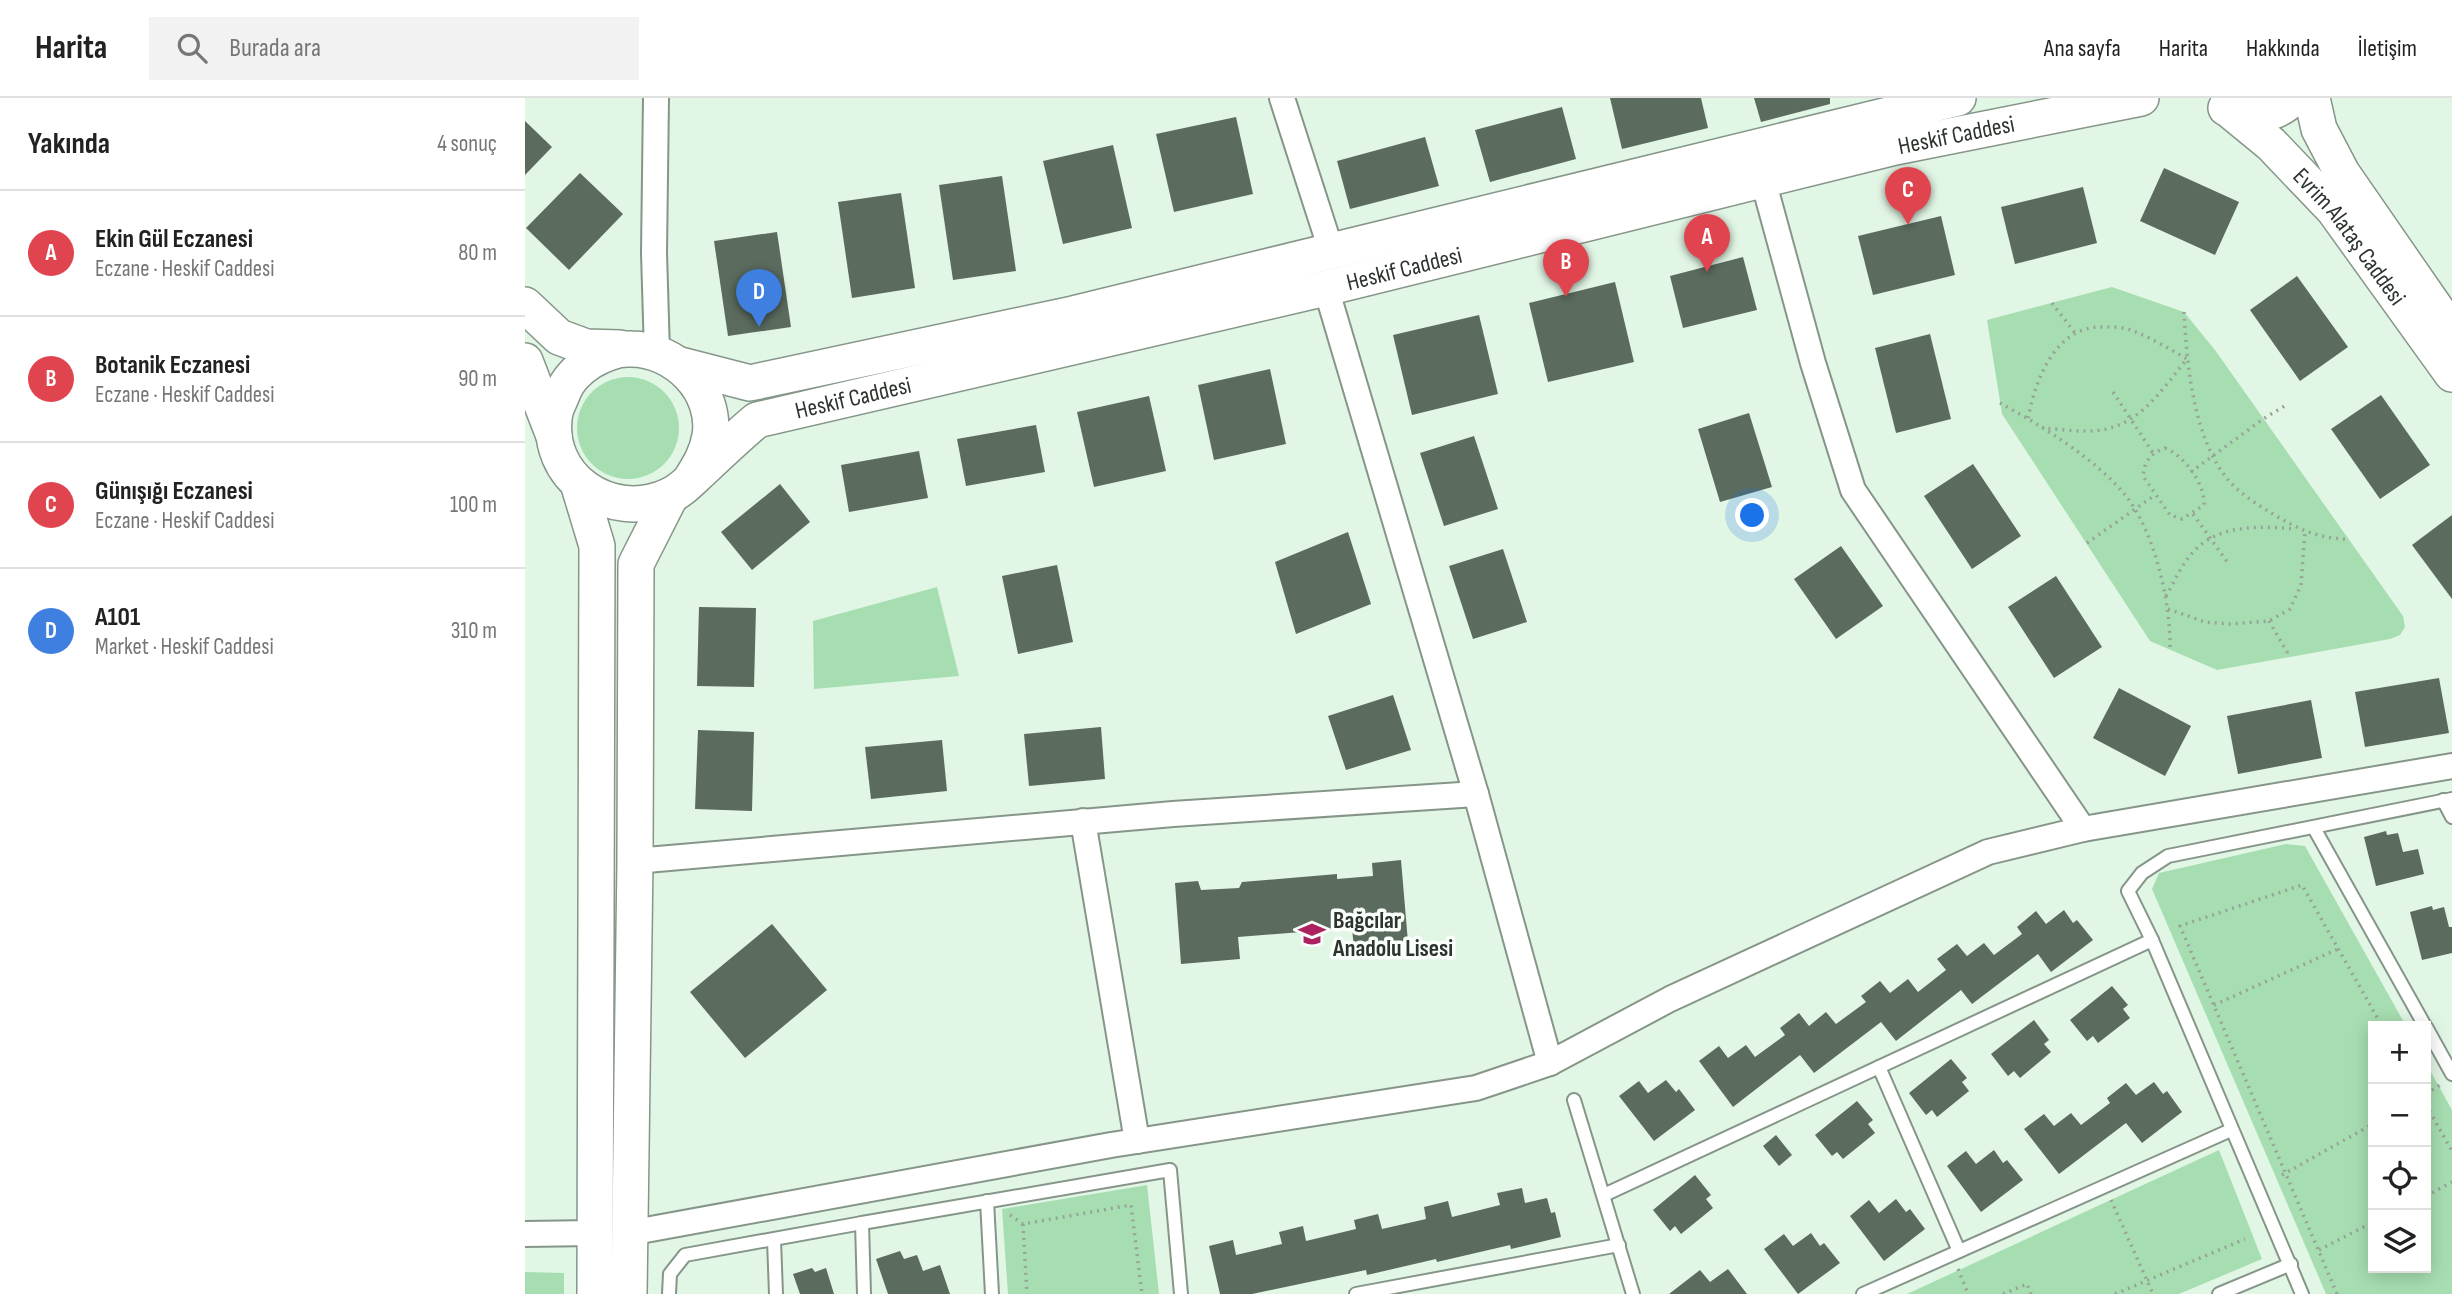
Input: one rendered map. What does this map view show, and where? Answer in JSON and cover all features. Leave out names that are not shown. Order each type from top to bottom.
[{"type":"main road","points":[[525,305],[559,337],[586,347],[656,355],[750,383],[1073,314],[1958,98]]},
{"type":"main road","name":"Heskif Caddesi","points":[[681,487],[757,420],[1326,288],[1895,147],[2141,98]]},
{"type":"main road","points":[[2216,102],[2251,116],[2269,114],[2293,98]]},
{"type":"main road","name":"Evrim Alataş Caddesi","points":[[2312,98],[2319,129],[2343,173],[2452,332]]},
{"type":"main road","name":"Evrim Alataş Caddesi","points":[[2216,102],[2271,144],[2334,210],[2452,374]]},
{"type":"main road","points":[[555,438],[555,411],[565,387],[582,367],[605,354],[656,355],[698,384],[709,408],[711,434],[705,458],[681,487],[636,564],[635,861],[612,1233],[595,1294]]},
{"type":"main road","points":[[525,361],[563,463],[578,483],[599,498],[623,505],[648,504],[681,487]]},
{"type":"main road","points":[[578,483],[597,546],[612,1233],[629,1294]]},
{"type":"street","points":[[656,98],[656,355]]},
{"type":"street","points":[[1282,98],[1331,250]]},
{"type":"street","points":[[1763,180],[1813,363],[1853,490],[2083,829]]},
{"type":"street","points":[[1326,288],[1476,794],[1550,1063]]},
{"type":"street","points":[[525,1234],[612,1233],[1137,1141],[1476,1088],[1550,1063],[1670,999],[1987,852],[2083,829],[2452,766]]},
{"type":"street","points":[[635,861],[1083,821],[1476,794]]},
{"type":"street","points":[[1083,821],[1137,1141]]},
{"type":"lane","points":[[2302,1294],[2152,940],[2128,891],[2142,873],[2168,856],[2447,799],[2452,817]]},
{"type":"lane","points":[[2313,828],[2422,1021]]},
{"type":"lane","points":[[1604,1195],[2152,940]]},
{"type":"lane","points":[[2431,1037],[2452,1074]]},
{"type":"lane","points":[[1879,1067],[1956,1253]]},
{"type":"lane","points":[[1574,1100],[1633,1294]]},
{"type":"lane","points":[[1863,1294],[2231,1130]]},
{"type":"lane","points":[[669,1294],[670,1274],[685,1255],[1170,1170],[1181,1294]]},
{"type":"lane","points":[[987,1201],[992,1294]]},
{"type":"lane","points":[[862,1223],[864,1294]]},
{"type":"lane","points":[[774,1240],[776,1294]]},
{"type":"lane","points":[[1356,1294],[1619,1245]]},
{"type":"lane","points":[[2218,1294],[2291,1264]]},
{"type":"path","points":[[2052,303],[2075,333]]},
{"type":"path","points":[[2184,312],[2187,359],[2207,443],[2213,456],[2229,481],[2255,503],[2297,529]]},
{"type":"path","points":[[2028,418],[2043,367],[2056,350],[2075,333],[2097,326],[2126,328],[2187,359]]},
{"type":"path","points":[[2042,428],[2099,430],[2131,420],[2145,409],[2187,359]]},
{"type":"path","points":[[2113,392],[2153,453]]},
{"type":"path","points":[[2000,403],[2028,418],[2087,460],[2125,495],[2157,565],[2168,609],[2170,650]]},
{"type":"path","points":[[2191,472],[2288,404]]},
{"type":"path","points":[[2165,448],[2178,454],[2191,472],[2204,494],[2204,505],[2193,514],[2182,519],[2170,515],[2155,495],[2143,475],[2145,464],[2153,453],[2165,448]]},
{"type":"path","points":[[2087,543],[2155,495]]},
{"type":"path","points":[[2193,514],[2228,563]]},
{"type":"path","points":[[2165,598],[2197,548],[2227,532],[2250,528],[2297,529],[2330,539],[2349,539]]},
{"type":"path","points":[[2168,609],[2205,621],[2230,624],[2269,621],[2290,609],[2301,585],[2305,531]]},
{"type":"path","points":[[2269,621],[2290,657]]},
{"type":"path","points":[[2337,1294],[2283,1174],[2180,926],[2302,885],[2379,1021]]},
{"type":"path","points":[[2214,1005],[2338,949]]},
{"type":"path","points":[[2431,1114],[2452,1151]]},
{"type":"path","points":[[2283,1174],[2368,1127]]},
{"type":"path","points":[[2431,1193],[2452,1182]]},
{"type":"path","points":[[2105,1186],[2153,1294]]},
{"type":"path","points":[[1027,1294],[1023,1224],[1131,1205],[1142,1294]]},
{"type":"path","points":[[2318,1251],[2368,1226]]},
{"type":"path","points":[[2115,1294],[2245,1239]]},
{"type":"path","points":[[1956,1253],[1968,1294]]},
{"type":"path","points":[[2003,1294],[2027,1284],[2031,1294]]},
{"type":"green space","points":[[2112,287],[2184,312],[2215,350],[2403,616],[2405,627],[2400,635],[2217,670],[2150,641],[2002,414],[1987,320]]},
{"type":"green space","points":[[628,377],[657,385],[671,399],[679,428],[671,457],[657,471],[628,479],[599,471],[585,457],[577,428],[585,399],[599,385]]},
{"type":"green space","points":[[937,587],[959,676],[814,689],[813,621]]},
{"type":"green space","points":[[2286,844],[2305,846],[2403,1021],[2368,1021],[2368,1273],[2431,1273],[2431,1072],[2452,1110],[2452,1294],[2326,1294],[2152,889],[2159,873]]},
{"type":"green space","points":[[2219,1150],[2262,1259],[2179,1294],[1907,1294]]},
{"type":"green space","points":[[1147,1185],[1159,1294],[1008,1294],[1002,1209]]},
{"type":"green space","points":[[525,1272],[564,1273],[564,1294],[525,1294]]},
{"type":"building","points":[[1610,98],[1701,98],[1708,128],[1622,149]]},
{"type":"building","points":[[1754,98],[1830,98],[1830,104],[1761,122]]},
{"type":"building","points":[[1562,107],[1576,159],[1490,182],[1475,130]]},
{"type":"building","points":[[1236,117],[1253,194],[1174,212],[1156,134]]},
{"type":"building","points":[[525,121],[552,147],[525,175]]},
{"type":"building","points":[[1425,137],[1439,186],[1350,209],[1337,161]]},
{"type":"building","points":[[1113,145],[1132,228],[1063,244],[1043,161]]},
{"type":"building","points":[[2164,168],[2239,202],[2215,255],[2140,221]]},
{"type":"building","points":[[580,173],[623,214],[569,270],[526,228]]},
{"type":"building","points":[[1002,176],[1016,271],[953,280],[939,185]]},
{"type":"building","points":[[2083,187],[2097,243],[2015,264],[2001,207]]},
{"type":"building","points":[[901,193],[915,288],[852,298],[838,202]]},
{"type":"building","points":[[1941,216],[1955,275],[1873,295],[1858,236]]},
{"type":"building","points":[[777,232],[791,327],[728,336],[714,241]]},
{"type":"building","points":[[1743,257],[1757,310],[1683,328],[1670,276]]},
{"type":"building","points":[[2297,276],[2348,347],[2300,381],[2250,310]]},
{"type":"building","points":[[1615,282],[1634,362],[1548,382],[1529,303]]},
{"type":"building","points":[[1479,315],[1498,394],[1412,415],[1393,335]]},
{"type":"building","points":[[1930,334],[1951,419],[1896,433],[1875,348]]},
{"type":"building","points":[[1270,369],[1286,444],[1214,460],[1198,385]]},
{"type":"building","points":[[2381,395],[2430,465],[2380,499],[2331,429]]},
{"type":"building","points":[[1149,396],[1166,471],[1094,487],[1077,412]]},
{"type":"building","points":[[1749,413],[1772,487],[1720,502],[1698,429]]},
{"type":"building","points":[[1036,425],[1045,472],[966,486],[957,439]]},
{"type":"building","points":[[1474,436],[1498,509],[1444,526],[1420,453]]},
{"type":"building","points":[[919,451],[928,498],[849,512],[841,465]]},
{"type":"building","points":[[1973,464],[2021,536],[1972,569],[1924,496]]},
{"type":"building","points":[[780,484],[810,522],[752,570],[721,532]]},
{"type":"building","points":[[2452,515],[2452,599],[2412,545]]},
{"type":"building","points":[[1348,532],[1371,604],[1296,634],[1275,562]]},
{"type":"building","points":[[1841,546],[1883,606],[1836,639],[1794,579]]},
{"type":"building","points":[[1503,549],[1527,622],[1473,639],[1449,566]]},
{"type":"building","points":[[1057,565],[1073,642],[1018,654],[1002,576]]},
{"type":"building","points":[[2056,576],[2102,647],[2054,678],[2008,607]]},
{"type":"building","points":[[699,607],[756,608],[754,687],[697,686]]},
{"type":"building","points":[[2439,678],[2449,733],[2365,747],[2355,692]]},
{"type":"building","points":[[2119,688],[2191,726],[2165,776],[2093,738]]},
{"type":"building","points":[[1393,695],[1411,750],[1346,770],[1328,716]]},
{"type":"building","points":[[2311,700],[2322,758],[2238,774],[2227,716]]},
{"type":"building","points":[[1101,727],[1105,779],[1029,786],[1024,734]]},
{"type":"building","points":[[698,730],[754,732],[752,811],[695,809]]},
{"type":"building","points":[[942,740],[947,791],[871,799],[865,747]]},
{"type":"building","points":[[2386,831],[2387,835],[2398,833],[2403,852],[2418,849],[2424,874],[2376,886],[2364,837]]},
{"type":"building","points":[[1401,860],[1409,954],[1355,959],[1352,928],[1238,937],[1240,959],[1181,964],[1175,883],[1198,881],[1201,890],[1239,888],[1242,882],[1337,874],[1337,879],[1373,876],[1372,863]]},
{"type":"building","points":[[2432,906],[2433,910],[2444,907],[2449,927],[2452,927],[2452,953],[2422,960],[2410,912]]},
{"type":"building","points":[[2064,910],[2073,923],[2077,920],[2093,940],[2051,972],[2038,954],[1972,1004],[1961,990],[1896,1041],[1881,1022],[1814,1073],[1800,1055],[1733,1107],[1699,1061],[1719,1046],[1728,1058],[1746,1045],[1755,1057],[1785,1035],[1780,1028],[1799,1013],[1809,1026],[1826,1012],[1836,1024],[1866,1002],[1861,996],[1880,981],[1890,993],[1908,979],[1918,992],[1946,970],[1937,959],[1957,944],[1967,956],[1984,943],[1994,955],[2022,934],[2017,927],[2036,911],[2046,924]]},
{"type":"building","points":[[772,924],[827,990],[745,1058],[690,992]]},
{"type":"building","points":[[2112,986],[2128,1005],[2123,1009],[2130,1018],[2098,1043],[2093,1036],[2087,1041],[2070,1020]]},
{"type":"building","points":[[2034,1020],[2049,1040],[2044,1044],[2051,1052],[2020,1078],[2014,1071],[2008,1076],[1991,1054]]},
{"type":"building","points":[[1951,1059],[1967,1078],[1962,1082],[1969,1091],[1937,1117],[1932,1110],[1926,1115],[1909,1093]]},
{"type":"building","points":[[1666,1080],[1676,1092],[1679,1089],[1695,1110],[1654,1141],[1619,1096],[1639,1081],[1648,1093]]},
{"type":"building","points":[[2154,1082],[2163,1094],[2167,1091],[2182,1112],[2142,1143],[2126,1123],[2059,1174],[2024,1129],[2044,1114],[2054,1126],[2071,1113],[2081,1125],[2110,1103],[2107,1098],[2126,1083],[2136,1095]]},
{"type":"building","points":[[1857,1101],[1873,1120],[1868,1124],[1875,1133],[1843,1159],[1837,1152],[1832,1156],[1815,1135]]},
{"type":"building","points":[[1776,1135],[1792,1155],[1779,1166],[1763,1146]]},
{"type":"building","points":[[1994,1150],[2003,1163],[2007,1160],[2023,1180],[1981,1212],[1947,1166],[1966,1151],[1976,1164]]},
{"type":"building","points":[[1695,1175],[1711,1195],[1706,1199],[1713,1208],[1681,1234],[1675,1226],[1670,1231],[1653,1210]]},
{"type":"building","points":[[1522,1188],[1525,1203],[1547,1198],[1551,1213],[1555,1212],[1561,1237],[1511,1249],[1510,1245],[1437,1262],[1436,1259],[1367,1275],[1366,1270],[1252,1294],[1220,1294],[1209,1246],[1233,1240],[1236,1255],[1282,1244],[1279,1232],[1303,1226],[1306,1241],[1356,1229],[1354,1220],[1378,1214],[1382,1229],[1426,1219],[1424,1207],[1448,1201],[1452,1217],[1500,1205],[1497,1193]]},
{"type":"building","points":[[1896,1199],[1906,1212],[1910,1209],[1925,1229],[1884,1261],[1850,1216],[1869,1200],[1879,1213]]},
{"type":"building","points":[[1811,1233],[1820,1246],[1824,1243],[1840,1263],[1798,1294],[1764,1249],[1784,1234],[1793,1246]]},
{"type":"building","points":[[900,1251],[904,1259],[917,1255],[923,1271],[940,1265],[950,1294],[888,1294],[876,1259]]},
{"type":"building","points":[[812,1268],[815,1272],[826,1268],[834,1294],[800,1294],[793,1274]]},
{"type":"building","points":[[1728,1269],[1747,1294],[1669,1294],[1700,1270],[1710,1282]]},
{"type":"place","name":"Günışığı Eczanesi","points":[[1908,225]]},
{"type":"place","name":"Ekin Gül Eczanesi","points":[[1707,272]]},
{"type":"place","name":"Botanik Eczanesi","points":[[1566,297]]},
{"type":"place","name":"A101","points":[[759,327]]},
{"type":"place","name":"Bağcılar Anadolu Lisesi","points":[[1312,934]]}]
